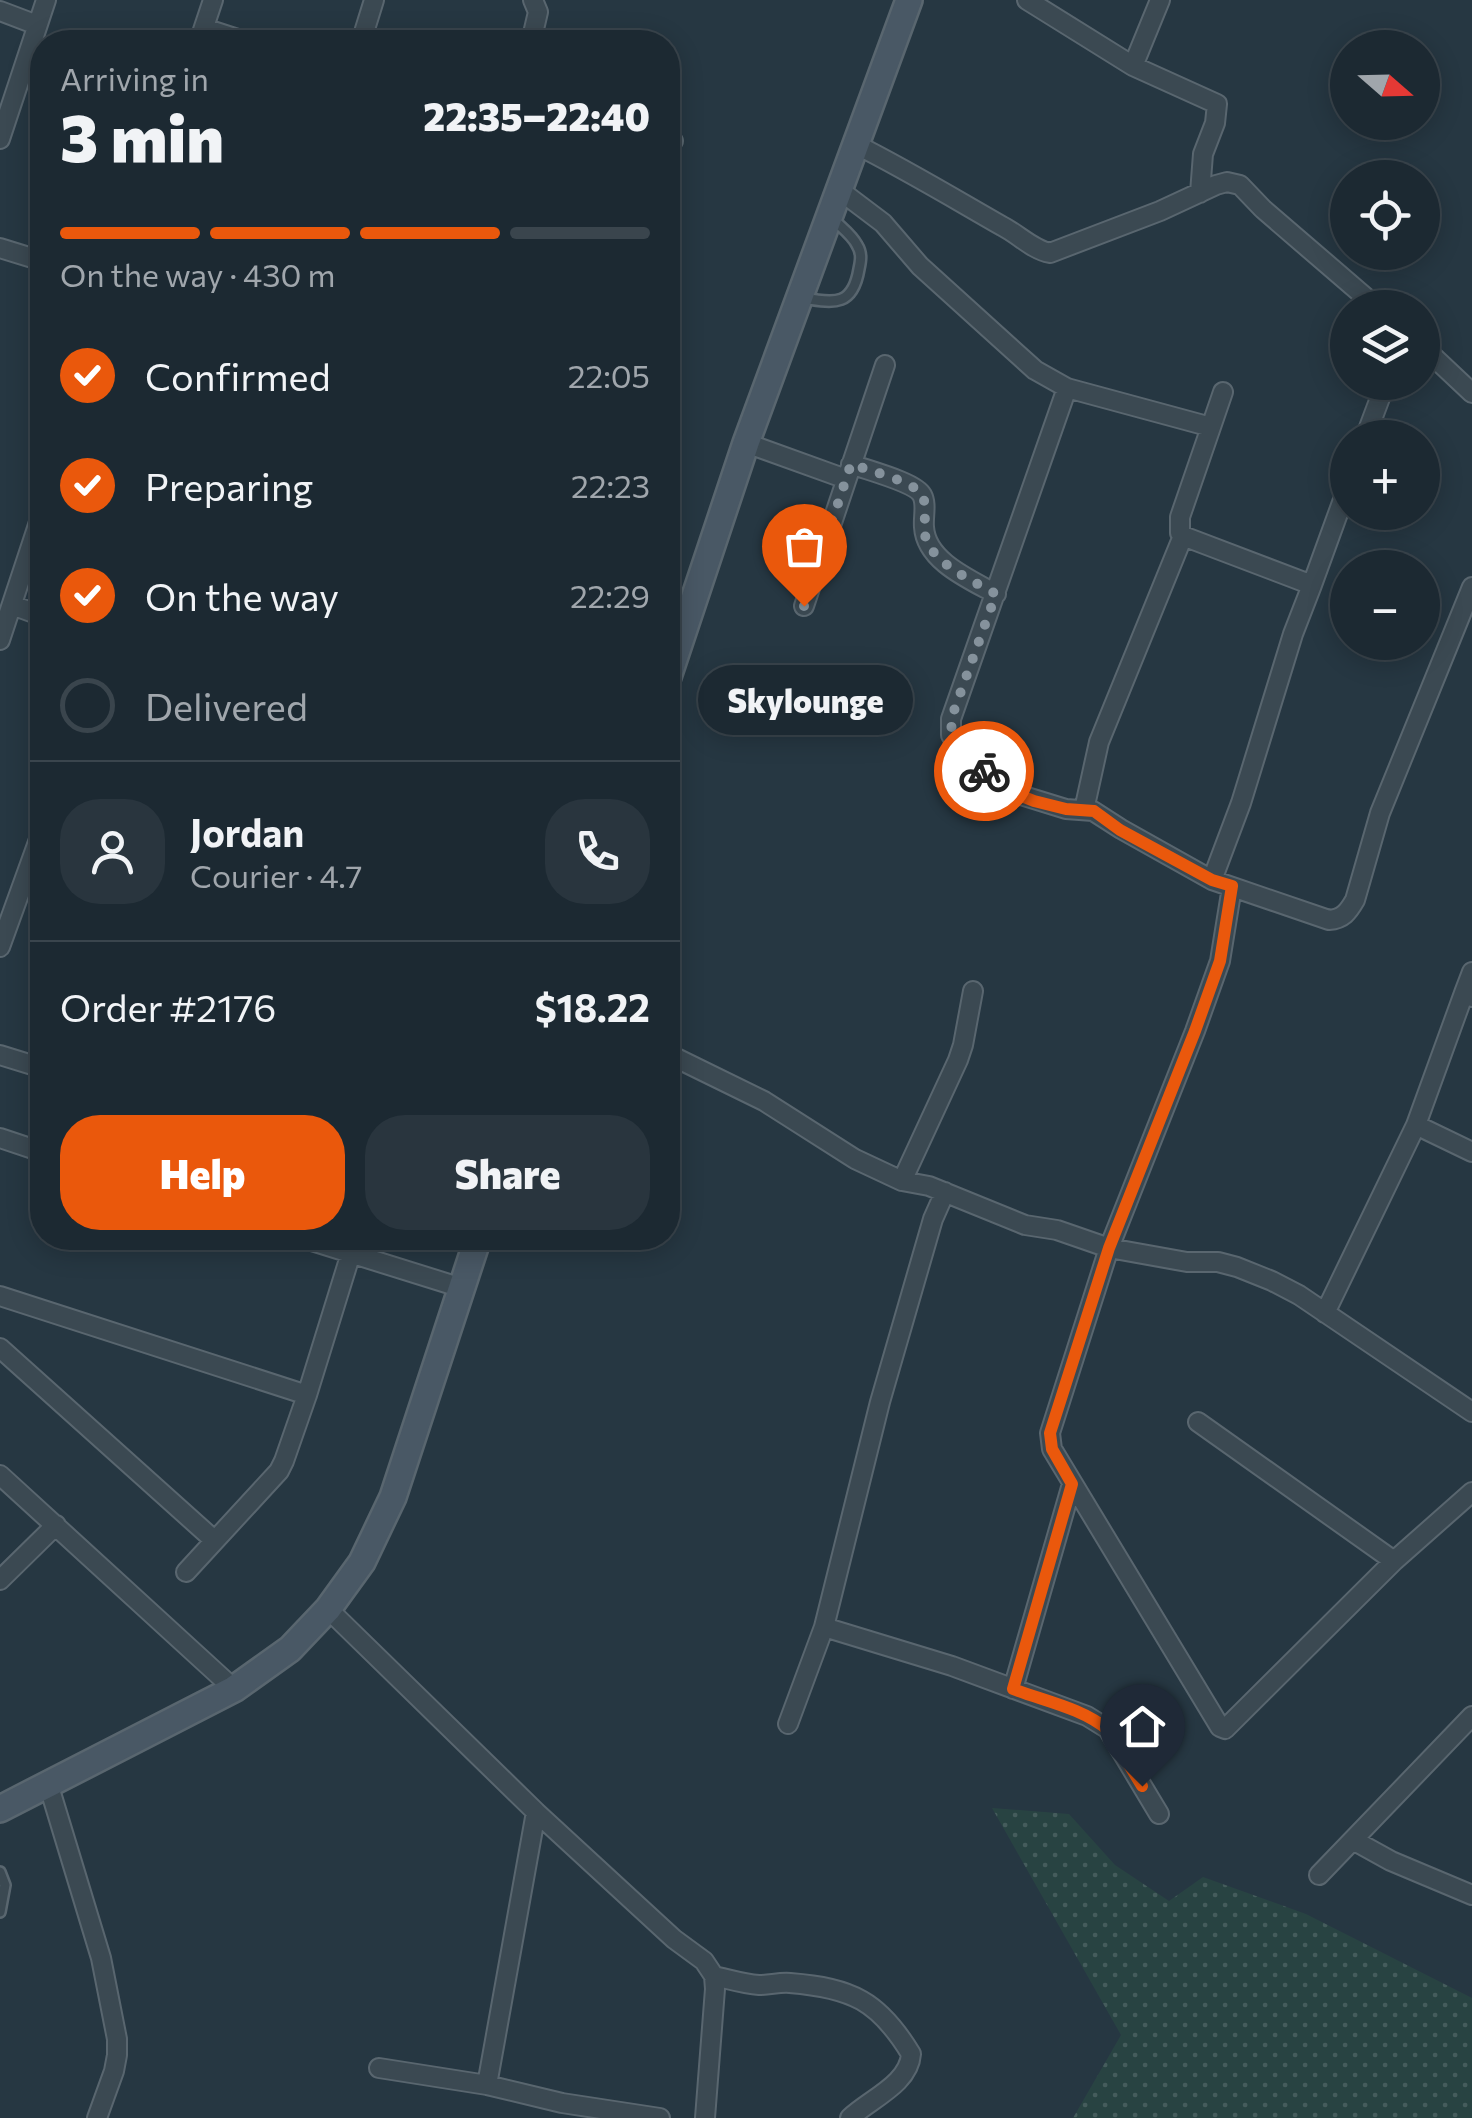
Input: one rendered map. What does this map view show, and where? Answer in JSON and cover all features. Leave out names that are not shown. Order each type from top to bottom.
[{"type":"main road","points":[[680,641],[798,297],[910,0]]},
{"type":"main road","points":[[0,1809],[234,1689],[290,1649],[328,1609],[362,1562],[393,1498],[474,1250]]},
{"type":"street","points":[[36,30],[46,0]]},
{"type":"street","points":[[203,30],[213,0]]},
{"type":"street","points":[[365,30],[374,0]]},
{"type":"street","points":[[532,0],[538,12],[534,30]]},
{"type":"street","points":[[1026,0],[1133,66],[1217,104],[1215,123],[1203,154],[1200,192]]},
{"type":"street","points":[[1133,66],[1160,0]]},
{"type":"street","points":[[0,12],[37,26]]},
{"type":"street","points":[[0,139],[30,47]]},
{"type":"street","points":[[855,144],[1050,253],[1227,182],[1240,185],[1357,290]]},
{"type":"street","points":[[838,189],[883,223],[920,266],[1036,370],[1066,388],[1211,427]]},
{"type":"street","points":[[0,248],[30,257]]},
{"type":"street","points":[[1440,364],[1472,393]]},
{"type":"street","points":[[804,606],[884,365]]},
{"type":"street","points":[[1066,388],[951,719],[951,735],[958,746],[1014,793],[1066,809],[1094,811],[1120,830],[1212,880],[1329,920],[1341,918],[1354,900],[1380,814],[1472,587]]},
{"type":"street","points":[[1084,810],[1099,742],[1182,536],[1180,517],[1222,392]]},
{"type":"street","points":[[746,443],[909,485],[924,498],[926,541],[963,576],[996,594]]},
{"type":"street","points":[[1212,880],[1241,803],[1293,634],[1332,530]]},
{"type":"street","points":[[1182,536],[1312,585]]},
{"type":"street","points":[[0,640],[30,550]]},
{"type":"street","points":[[12,605],[30,612]]},
{"type":"street","points":[[0,947],[30,864]]},
{"type":"street","points":[[1232,886],[1220,961],[1109,1248],[1050,1433],[1052,1449],[1224,1728],[1394,1561],[1472,1492]]},
{"type":"street","points":[[1326,1313],[1416,1125],[1468,995],[1472,972]]},
{"type":"street","points":[[902,1181],[958,1060],[973,990]]},
{"type":"street","points":[[0,1056],[30,1065]]},
{"type":"street","points":[[680,1060],[764,1101],[855,1159],[902,1181],[945,1192],[1025,1225],[1057,1230],[1109,1248],[1186,1262],[1218,1262],[1272,1281],[1472,1412]]},
{"type":"street","points":[[1416,1125],[1472,1152]]},
{"type":"street","points":[[0,1138],[30,1148]]},
{"type":"street","points":[[788,1724],[824,1627],[880,1402],[933,1219],[945,1192]]},
{"type":"street","points":[[341,1250],[462,1288]]},
{"type":"street","points":[[186,1572],[279,1471],[351,1253]]},
{"type":"street","points":[[0,1296],[307,1395]]},
{"type":"street","points":[[0,1348],[214,1540]]},
{"type":"street","points":[[1198,1422],[1394,1561]]},
{"type":"street","points":[[0,1475],[234,1689]]},
{"type":"street","points":[[1013,1689],[1072,1484]]},
{"type":"street","points":[[0,1580],[56,1526]]},
{"type":"street","points":[[328,1609],[536,1812],[704,1962],[714,1976],[715,1988],[705,2118]]},
{"type":"street","points":[[824,1627],[952,1666],[1102,1724],[1159,1814]]},
{"type":"street","points":[[1319,1875],[1472,1716]]},
{"type":"street","points":[[48,1783],[101,1958],[117,2039],[118,2056],[97,2118]]},
{"type":"street","points":[[487,2085],[536,1812]]},
{"type":"street","points":[[1353,1840],[1391,1861],[1472,1895]]},
{"type":"street","points":[[714,1976],[754,1985],[794,1983],[834,1990],[876,2008],[890,2022],[911,2054],[908,2070],[850,2118]]},
{"type":"street","points":[[379,2068],[660,2118]]},
{"type":"lane","points":[[798,297],[836,301],[849,296],[857,282],[859,248],[829,214]]},
{"type":"lane","points":[[0,1872],[5,1885],[0,1912]]},
{"type":"green space","points":[[992,1808],[1069,1814],[1115,1865],[1169,1901],[1203,1877],[1306,1914],[1472,1998],[1472,2118],[1073,2118],[1121,2035]]},
{"type":"way so far","points":[[804,606],[851,464],[920,492],[924,498],[926,541],[963,576],[996,594],[951,719],[951,735],[984,771]]},
{"type":"place","name":"Skylounge","points":[[804,606]]},
{"type":"route","points":[[984,771],[1007,784],[1014,793],[1034,801],[1094,811],[1120,830],[1212,880],[1232,886],[1220,961],[1109,1248],[1050,1433],[1052,1449],[1072,1484],[1013,1689],[1102,1724],[1142,1786]]}]
